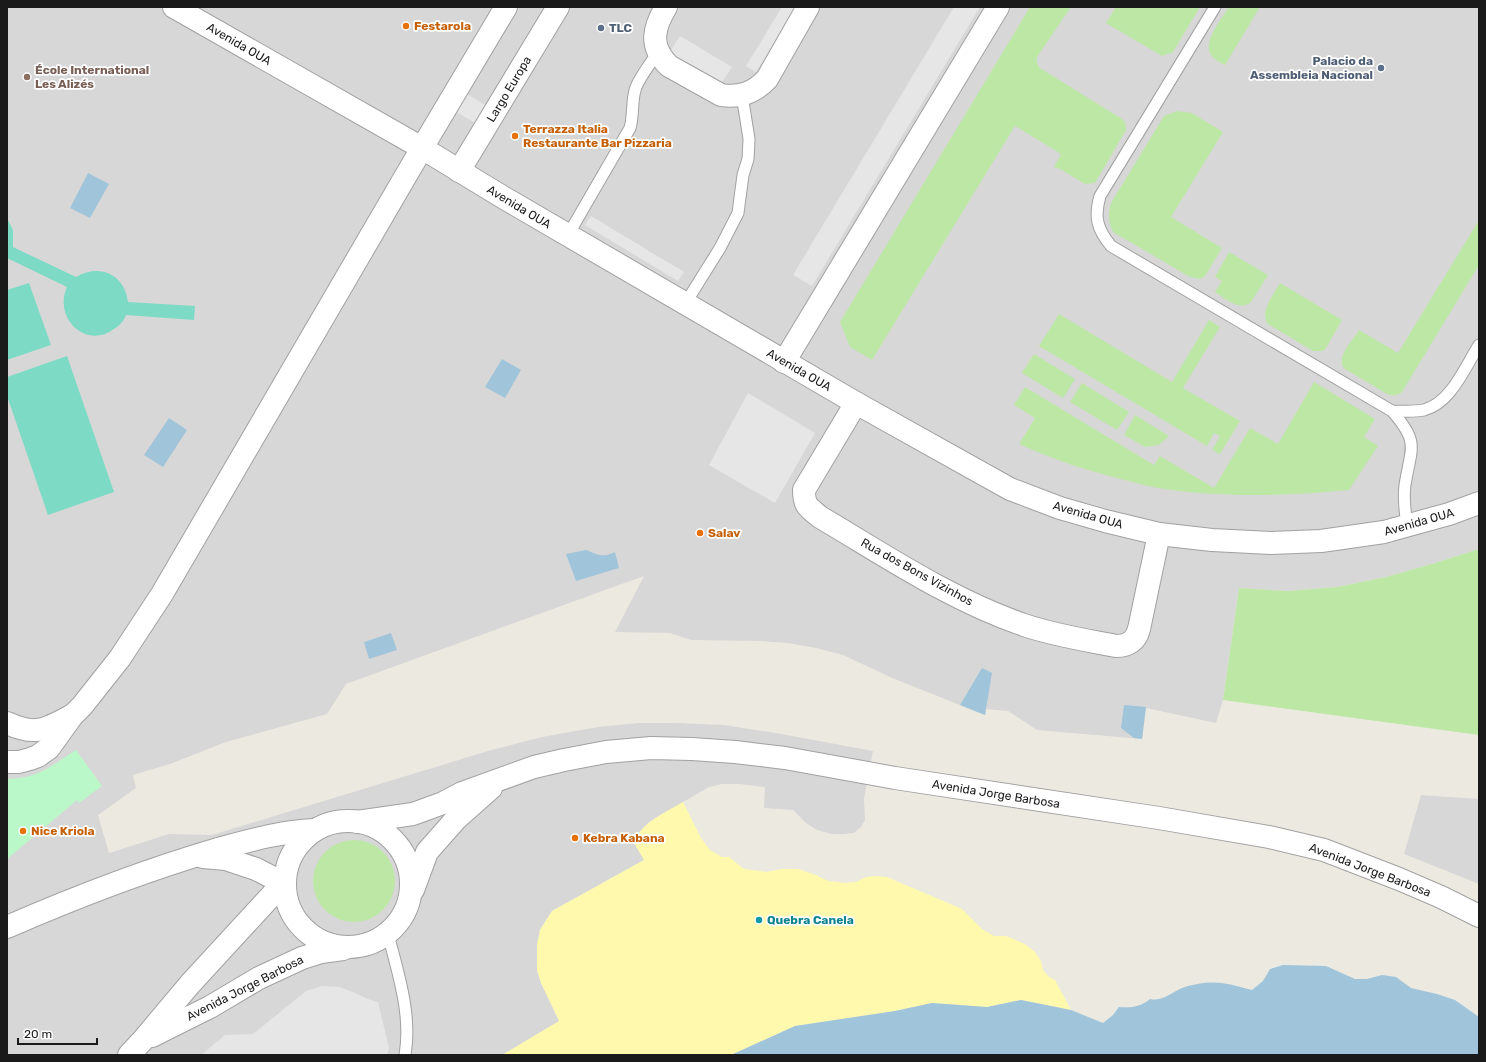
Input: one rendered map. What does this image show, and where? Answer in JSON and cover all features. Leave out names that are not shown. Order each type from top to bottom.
[{"type":"street","name":"Avenida OUA","points":[[174,7],[422,148],[568,236],[784,362],[1010,489],[1067,510],[1159,534],[1212,540],[1271,543],[1321,541],[1384,532],[1449,514],[1479,503]]},
{"type":"street","points":[[7,762],[19,762],[38,756],[49,748],[72,716],[82,706],[120,658],[159,597],[506,7]]},
{"type":"street","name":"Largo Europa","points":[[459,171],[558,7]]},
{"type":"street","points":[[666,7],[657,23],[655,32],[655,42],[658,52],[663,60],[669,66],[721,94],[731,96],[751,92],[767,79],[808,7]]},
{"type":"street","points":[[784,362],[998,7]]},
{"type":"street","name":"Rua dos Bons Vizinhos","points":[[856,403],[804,490],[804,500],[808,507],[820,518],[939,588],[1001,617],[1026,626],[1085,640],[1116,646],[1125,646],[1137,636],[1159,534]]},
{"type":"street","points":[[7,723],[31,731],[45,729],[72,716]]},
{"type":"street","name":"Avenida Jorge Barbosa","points":[[356,822],[413,814],[501,779],[564,760],[606,752],[651,748],[692,749],[785,758],[895,778],[1159,818],[1269,837],[1324,850],[1399,879],[1441,897],[1479,916]]},
{"type":"street","name":"Avenida Jorge Barbosa","points":[[411,896],[427,852],[456,819],[501,779]]},
{"type":"street","points":[[337,822],[356,822],[376,828],[393,840],[397,845],[405,856],[411,876],[411,896],[401,919],[388,934],[367,945],[350,947],[332,946],[315,939],[301,927],[289,907],[285,897],[283,883],[292,854],[304,838],[314,830],[325,825],[337,822]]},
{"type":"street","points":[[7,927],[140,873],[194,856],[274,834],[314,830]]},
{"type":"street","points":[[194,856],[226,859],[256,869],[283,883]]},
{"type":"street","name":"Avenida Jorge Barbosa","points":[[136,1048],[190,984],[283,883]]},
{"type":"street","name":"Avenida Jorge Barbosa","points":[[136,1048],[259,978],[302,958],[321,952],[350,947]]},
{"type":"lane","points":[[1215,7],[1100,196],[1097,208],[1097,222],[1102,236],[1110,246],[1392,411],[1404,425],[1409,433],[1412,443],[1405,493],[1407,525]]},
{"type":"lane","points":[[568,236],[630,128],[633,118],[636,88],[658,52]]},
{"type":"lane","points":[[685,304],[720,248],[738,213],[743,175],[748,159],[749,139],[742,95]]},
{"type":"lane","points":[[1392,411],[1409,412],[1424,410],[1437,404],[1449,394],[1479,345]]},
{"type":"lane","points":[[388,934],[405,1003],[407,1038],[405,1055]]},
{"type":"shaded area","points":[[7,7],[1479,7],[1479,549],[1386,577],[1337,587],[1288,591],[1239,588],[1223,700],[1216,723],[1146,708],[1142,739],[1037,730],[1008,711],[986,709],[985,715],[892,678],[843,655],[816,648],[788,643],[760,641],[691,640],[670,633],[615,632],[644,576],[346,684],[327,714],[226,742],[170,764],[133,775],[136,788],[98,815],[109,853],[169,834],[212,835],[488,751],[542,737],[598,727],[639,723],[724,725],[873,751],[864,799],[865,820],[861,827],[854,833],[831,834],[817,830],[806,823],[793,810],[764,808],[765,787],[739,784],[722,784],[709,787],[649,822],[636,837],[644,860],[552,911],[540,930],[537,970],[541,983],[560,1021],[502,1055],[7,1055]]},
{"type":"shaded area","points":[[782,7],[796,7],[756,72],[746,66]]},
{"type":"shaded area","points":[[954,7],[980,7],[812,286],[793,275]]},
{"type":"shaded area","points":[[680,36],[732,67],[721,84],[669,53]]},
{"type":"shaded area","points":[[462,91],[488,107],[477,124],[451,109]]},
{"type":"shaded area","points":[[88,173],[109,184],[90,218],[70,208]]},
{"type":"shaded area","points":[[591,216],[684,272],[678,281],[585,225]]},
{"type":"shaded area","points":[[7,218],[13,230],[13,247],[76,277],[94,271],[110,274],[122,285],[128,302],[195,306],[194,320],[126,315],[118,326],[103,334],[93,336],[83,333],[75,328],[68,319],[64,310],[64,299],[67,287],[7,258]]},
{"type":"shaded area","points":[[29,283],[51,345],[7,360],[7,290]]},
{"type":"shaded area","points":[[67,356],[114,492],[48,515],[7,396],[7,377]]},
{"type":"shaded area","points":[[502,359],[521,370],[505,398],[485,387]]},
{"type":"shaded area","points":[[748,393],[815,433],[775,503],[709,465]]},
{"type":"shaded area","points":[[169,418],[187,430],[163,467],[144,455]]},
{"type":"shaded area","points":[[586,550],[600,555],[607,555],[615,552],[619,568],[576,581],[566,554]]},
{"type":"shaded area","points":[[391,633],[397,650],[369,659],[364,642]]},
{"type":"shaded area","points":[[982,668],[992,673],[985,715],[960,705]]},
{"type":"shaded area","points":[[1124,705],[1146,707],[1142,739],[1134,738],[1121,728]]},
{"type":"shaded area","points":[[1421,795],[1479,799],[1479,884],[1404,854]]},
{"type":"shaded area","points":[[1283,965],[1326,966],[1355,979],[1367,979],[1382,975],[1396,977],[1411,988],[1455,1000],[1479,1017],[1479,1055],[731,1055],[795,1026],[895,1011],[932,1003],[987,1007],[1021,1000],[1071,1010],[1103,1023],[1113,1015],[1119,1007],[1132,1007],[1150,999],[1160,999],[1185,987],[1203,983],[1234,985],[1252,990],[1263,981],[1270,969]]},
{"type":"shaded area","points":[[322,986],[339,987],[378,1002],[389,1048],[387,1055],[201,1055],[225,1035],[253,1034],[306,991]]},
{"type":"green space","points":[[1030,7],[1071,7],[1039,54],[1037,63],[1040,68],[1122,119],[1125,122],[1126,130],[1095,183],[1085,184],[1054,167],[1061,154],[1015,126],[872,360],[850,347],[840,322]]},
{"type":"green space","points":[[1116,7],[1200,7],[1173,52],[1162,56],[1106,23]]},
{"type":"green space","points":[[1229,7],[1260,7],[1225,65],[1212,57],[1209,42],[1218,23]]},
{"type":"green space","points":[[1177,111],[1192,113],[1223,132],[1171,217],[1222,248],[1205,276],[1200,279],[1190,277],[1113,232],[1109,221],[1111,203],[1164,116]]},
{"type":"green space","points":[[1479,220],[1479,265],[1402,392],[1395,395],[1387,394],[1345,369],[1342,365],[1343,355],[1359,330],[1398,353]]},
{"type":"green space","points":[[1229,252],[1268,275],[1251,302],[1246,305],[1242,306],[1232,303],[1215,292],[1222,281],[1215,277]]},
{"type":"green space","points":[[1280,283],[1342,320],[1323,351],[1313,351],[1268,324],[1265,314],[1266,309]]},
{"type":"green space","points":[[1059,314],[1172,382],[1209,320],[1220,327],[1183,388],[1240,421],[1220,454],[1212,450],[1220,436],[1214,433],[1207,446],[1039,346]]},
{"type":"green space","points":[[1034,354],[1075,379],[1063,398],[1022,373]]},
{"type":"green space","points":[[1314,382],[1375,419],[1364,437],[1378,446],[1349,490],[1301,494],[1230,495],[1158,488],[1084,469],[1019,444],[1035,418],[1014,405],[1025,387],[1154,465],[1160,456],[1214,488],[1250,428],[1278,444]]},
{"type":"green space","points":[[1082,383],[1129,412],[1117,430],[1070,402]]},
{"type":"green space","points":[[1135,415],[1169,436],[1159,445],[1145,447],[1124,435]]},
{"type":"green space","points":[[1479,549],[1479,735],[1223,700],[1239,588],[1288,591],[1337,587],[1386,577]]},
{"type":"green space","name":"Nice Kriola","points":[[76,750],[102,786],[79,803],[77,800],[7,859],[7,779],[36,774]]},
{"type":"green space","points":[[354,840],[370,843],[383,852],[392,865],[395,881],[392,897],[383,910],[370,919],[354,922],[338,919],[325,910],[316,897],[313,881],[316,865],[325,852],[338,843]]},
{"type":"sand","name":"Quebra Canela","points":[[683,802],[701,838],[710,850],[722,857],[729,857],[744,869],[767,872],[781,869],[798,869],[828,881],[845,883],[856,882],[866,877],[887,877],[962,909],[982,929],[994,936],[1006,936],[1025,944],[1035,952],[1041,961],[1043,970],[1049,977],[1055,980],[1071,1010],[1021,1000],[987,1007],[932,1003],[895,1011],[795,1026],[731,1055],[502,1055],[559,1021],[541,983],[537,970],[537,944],[540,930],[552,911],[644,860],[634,843],[637,836],[642,829],[654,819]]},
{"type":"place","name":"Festarola","points":[[406,26]]},
{"type":"place","name":"TLC","points":[[601,28]]},
{"type":"place","name":"Palacio da Assembleia Nacional","points":[[1381,68]]},
{"type":"place","name":"École International Les Alizés","points":[[27,77]]},
{"type":"place","name":"Terrazza Italia Restaurante Bar Pizzaria","points":[[515,136]]},
{"type":"place","name":"Salav","points":[[700,533]]},
{"type":"place","name":"Nice Kriola","points":[[23,831]]},
{"type":"place","name":"Kebra Kabana","points":[[575,838]]},
{"type":"place","name":"Quebra Canela","points":[[759,920]]}]
